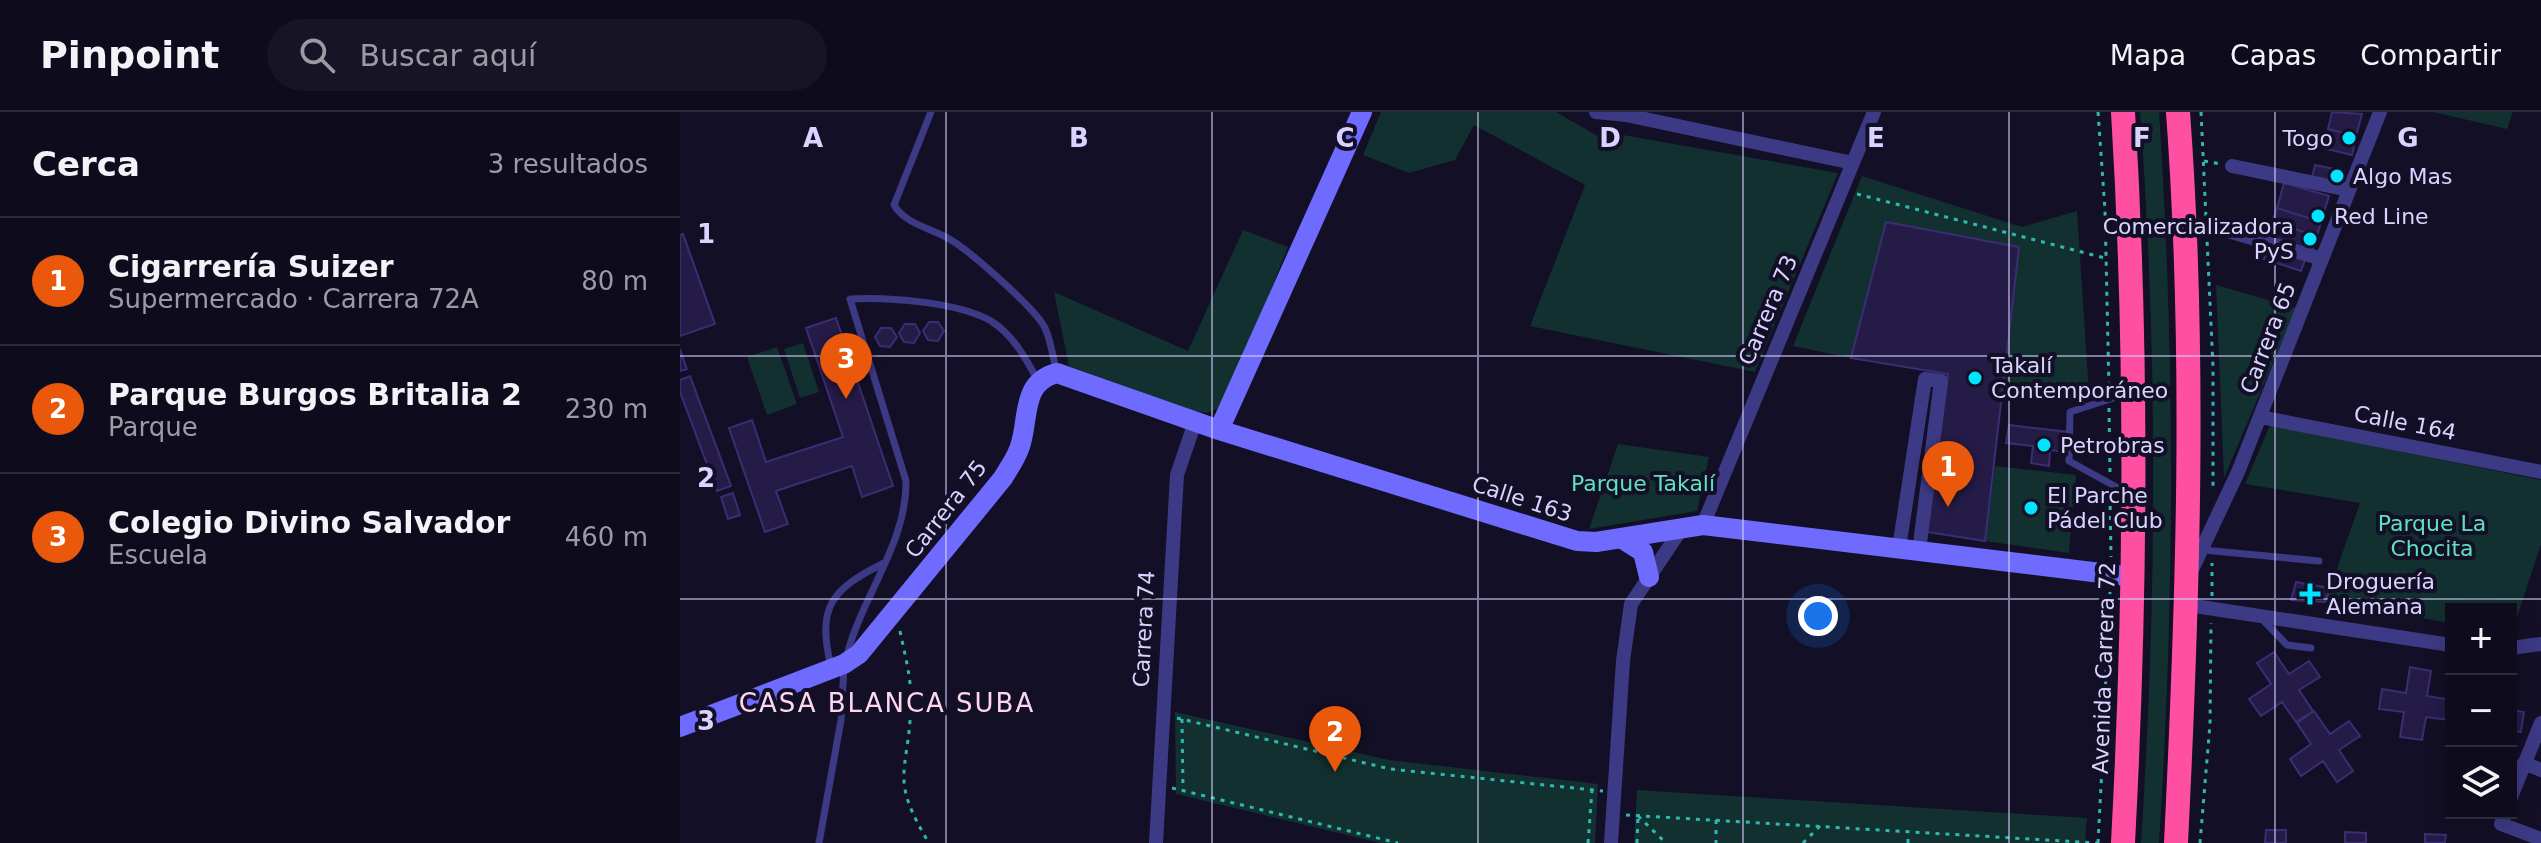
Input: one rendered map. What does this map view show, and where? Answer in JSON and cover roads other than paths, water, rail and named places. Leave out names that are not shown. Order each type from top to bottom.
[{"type":"highway","name":"Avenida Carrera 72","points":[[2123,112],[2132,265],[2135,498],[2123,843]]},
{"type":"highway","points":[[2176,843],[2200,607],[2188,577],[2188,291],[2178,112]]},
{"type":"street","points":[[1219,430],[1362,112]]},
{"type":"street","points":[[1596,112],[1626,115],[1853,163]]},
{"type":"street","name":"Carrera 73","points":[[1703,525],[1874,112]]},
{"type":"street","name":"Carrera 65","points":[[2188,577],[2208,551],[2221,526],[2260,417],[2380,112]]},
{"type":"street","points":[[2232,166],[2349,190]]},
{"type":"street","points":[[2228,231],[2322,259]]},
{"type":"street","name":"Calle 163","points":[[1048,377],[1560,537],[1596,542],[1703,525],[2134,577]]},
{"type":"street","name":"Carrera 75","points":[[838,666],[859,654],[1003,478],[1018,453],[1031,390],[1048,377]]},
{"type":"street","points":[[1925,379],[1941,381],[1925,505],[1909,549],[1906,503],[1925,379]]},
{"type":"street","name":"Calle 164","points":[[2260,417],[2541,472]]},
{"type":"street","name":"Carrera 74","points":[[1156,843],[1177,475],[1195,422]]},
{"type":"street","points":[[1906,503],[1925,505]]},
{"type":"street","points":[[1611,843],[1623,661],[1631,604],[1682,528]]},
{"type":"street","points":[[1621,538],[1643,552],[1649,577]]},
{"type":"street","points":[[2200,607],[2445,644]]},
{"type":"street","points":[[2517,647],[2541,644]]},
{"type":"street","points":[[680,727],[838,666]]},
{"type":"street","points":[[2517,781],[2541,723]]},
{"type":"street","points":[[2524,763],[2541,770]]},
{"type":"street","points":[[2501,820],[2541,839]]},
{"type":"lane","points":[[931,112],[894,205],[912,222],[950,239],[975,258],[1044,326],[1048,377]]},
{"type":"lane","points":[[838,666],[904,517],[906,481],[850,299],[886,297],[927,303],[990,320],[1048,377]]},
{"type":"lane","points":[[2134,390],[2070,412],[2069,461],[2135,498]]},
{"type":"lane","points":[[2208,551],[2319,561]]},
{"type":"lane","points":[[819,843],[841,720],[838,666],[824,629],[826,610],[833,597],[850,583],[884,563]]},
{"type":"lane","points":[[2259,615],[2287,645],[2311,648]]},
{"type":"place","name":"Togo","points":[[2349,138]]},
{"type":"place","name":"Algo Mas","points":[[2337,176]]},
{"type":"place","name":"Red Line","points":[[2318,216]]},
{"type":"place","name":"Comercializadora PyS","points":[[2310,239]]},
{"type":"place","name":"Takalí Contemporáneo","points":[[1975,378]]},
{"type":"place","name":"Colegio Divino Salvador","points":[[846,399]]},
{"type":"place","name":"Petrobras","points":[[2044,445]]},
{"type":"place","name":"Cigarrería Suizer","points":[[1948,507]]},
{"type":"place","name":"El Parche Pádel Club","points":[[2031,508]]},
{"type":"place","name":"Droguería Alemana","points":[[2310,594]]},
{"type":"place","name":"Parque Burgos Britalia 2","points":[[1335,772]]},
{"type":"district","name":"CASA BLANCA SUBA","points":[[887,703]]},
{"type":"park label","name":"Parque Takalí","points":[[1643,483]]},
{"type":"park label","name":"Parque La Chocita","points":[[2432,536]]}]
